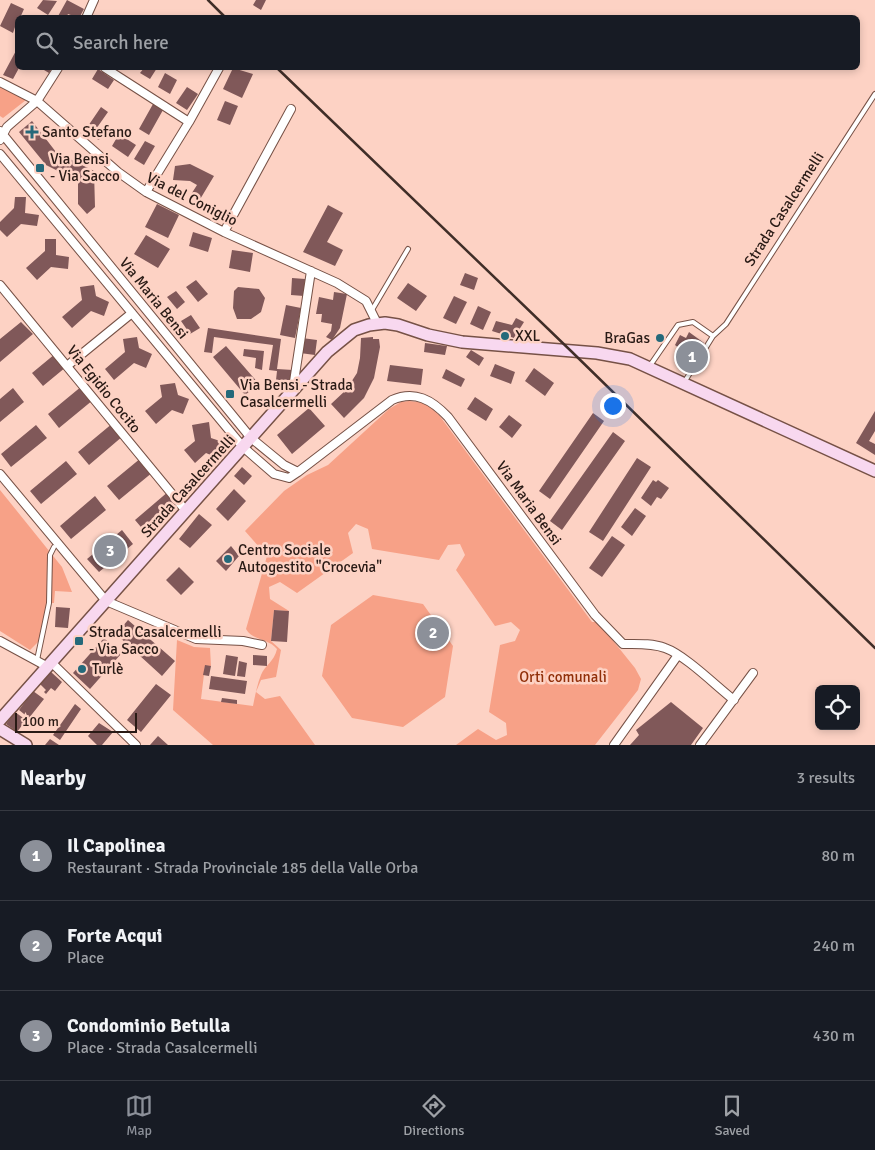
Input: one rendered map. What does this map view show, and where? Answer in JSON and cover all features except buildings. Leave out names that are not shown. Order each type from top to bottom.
[{"type":"main road","name":"Strada Casalcermelli","points":[[0,720],[293,390],[341,338],[361,327],[377,323],[398,325],[428,335],[462,342],[617,355],[649,367],[875,471]]},
{"type":"main road","points":[[0,729],[17,745]]},
{"type":"main road","points":[[0,729],[26,745]]},
{"type":"street","points":[[87,15],[94,0]]},
{"type":"street","points":[[1,135],[7,127],[37,101],[57,70]]},
{"type":"street","points":[[108,70],[189,122]]},
{"type":"street","points":[[146,192],[189,122],[218,70]]},
{"type":"street","name":"Via del Coniglio","points":[[0,82],[37,101],[118,172],[146,192],[224,232],[311,271],[366,301],[377,323]]},
{"type":"street","points":[[224,232],[291,109]]},
{"type":"street","name":"Via Maria Bensi","points":[[1,135],[251,438],[284,465],[298,472]]},
{"type":"street","name":"Via Maria Bensi","points":[[0,154],[242,447],[280,477],[289,478],[298,472],[392,400],[409,395],[428,399],[448,417],[594,615],[623,644],[645,644],[666,648],[678,655],[734,700]]},
{"type":"street","points":[[293,390],[311,271]]},
{"type":"street","name":"Via Egidio Cocito","points":[[0,285],[186,511]]},
{"type":"street","points":[[67,366],[132,313]]},
{"type":"street","points":[[0,474],[106,601],[196,639],[243,641],[262,645]]},
{"type":"street","points":[[0,641],[36,662],[50,665],[136,745]]},
{"type":"street","points":[[614,745],[678,655]]},
{"type":"street","points":[[700,745],[753,673]]},
{"type":"lane","name":"Strada Casalcermelli","points":[[683,383],[713,336],[726,324],[875,94]]},
{"type":"lane","points":[[372,310],[408,249]]},
{"type":"lane","points":[[649,367],[678,325],[693,322],[713,336]]},
{"type":"lane","points":[[36,662],[49,603],[50,555],[54,547]]},
{"type":"green space","points":[[0,85],[26,100],[3,118],[0,116]]},
{"type":"green space","name":"Orti comunali","points":[[401,402],[425,403],[439,415],[592,622],[598,622],[635,668],[641,679],[638,690],[595,745],[456,745],[478,729],[496,740],[507,735],[506,723],[489,712],[500,645],[515,641],[520,630],[511,622],[495,626],[456,570],[465,555],[460,544],[448,545],[439,560],[372,549],[368,529],[356,524],[348,533],[353,553],[297,593],[280,582],[269,587],[270,599],[289,611],[274,610],[271,641],[281,650],[276,677],[261,680],[256,692],[265,699],[280,696],[315,745],[213,745],[173,710],[177,640],[194,647],[210,648],[211,666],[205,666],[201,699],[253,706],[255,694],[261,675],[274,657],[277,649],[273,645],[253,636],[246,629],[267,556],[245,531],[284,491],[307,475],[328,465],[389,409]]},
{"type":"green space","points":[[0,490],[62,567],[72,592],[55,591],[54,603],[48,603],[40,640],[30,650],[0,631]]},
{"type":"green space","points":[[373,595],[423,604],[453,646],[445,697],[403,727],[352,718],[322,676],[331,625]]},
{"type":"railway","points":[[208,0],[223,15]]},
{"type":"railway","points":[[279,70],[571,351],[875,648]]},
{"type":"place","name":"Santo Stefano","points":[[32,132]]},
{"type":"place","name":"Via Bensi - Via Sacco","points":[[40,168]]},
{"type":"place","name":"XXL","points":[[505,336]]},
{"type":"place","name":"BraGas","points":[[660,338]]},
{"type":"place","name":"Il Capolinea","points":[[692,357]]},
{"type":"place","name":"Via Bensi - Strada Casalcermelli","points":[[230,394]]},
{"type":"place","name":"Condominio Betulla","points":[[110,551]]},
{"type":"place","name":"Centro Sociale Autogestito \"Crocevia\"","points":[[228,559]]},
{"type":"place","name":"Forte Acqui","points":[[433,633]]},
{"type":"place","name":"Strada Casalcermelli - Via Sacco","points":[[79,641]]},
{"type":"place","name":"Turlè","points":[[82,669]]}]
